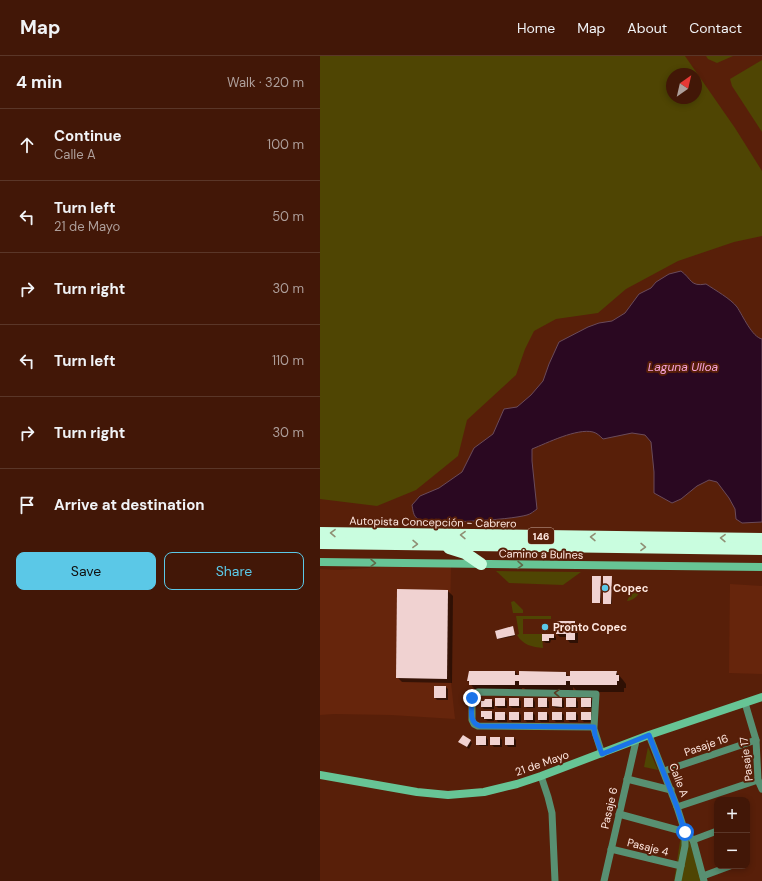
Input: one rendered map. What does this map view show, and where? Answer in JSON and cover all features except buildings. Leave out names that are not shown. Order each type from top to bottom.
[{"type":"highway","name":"Autopista Concepción - Cabrero","points":[[320,533],[762,539]]},
{"type":"highway","name":"Autopista Concepción - Cabrero","points":[[320,543],[762,548]]},
{"type":"highway","points":[[436,544],[465,553],[481,564]]},
{"type":"street","name":"Camino a Bulnes","points":[[320,562],[762,567]]},
{"type":"street","points":[[594,727],[478,726],[474,724],[472,720],[472,698],[474,694],[478,692],[596,694],[594,727],[595,735],[602,754]]},
{"type":"street","name":"21 de Mayo","points":[[320,775],[417,792],[448,794],[484,792],[541,776],[649,735],[762,697]]},
{"type":"street","name":"Pasaje 17","points":[[745,703],[756,740],[758,780],[762,789]]},
{"type":"street","name":"Calle A","points":[[649,735],[671,790],[685,832],[685,846],[678,881]]},
{"type":"street","name":"Pasaje 16","points":[[664,772],[756,740]]},
{"type":"street","name":"Pasaje 6","points":[[604,881],[636,741]]},
{"type":"street","points":[[541,776],[552,813],[555,881]]},
{"type":"street","points":[[627,779],[671,790]]},
{"type":"street","points":[[677,807],[758,780]]},
{"type":"street","points":[[619,814],[685,832],[693,840],[704,879],[724,869]]},
{"type":"street","points":[[693,840],[714,832]]},
{"type":"street","name":"Pasaje 4","points":[[611,849],[680,866]]},
{"type":"shaded area","points":[[320,56],[685,56],[693,68],[666,68],[666,104],[702,104],[702,80],[735,128],[762,171],[762,236],[734,242],[678,261],[626,289],[598,313],[556,319],[534,331],[525,349],[516,375],[467,420],[458,456],[416,490],[377,506],[320,499]]},
{"type":"shaded area","points":[[706,56],[733,56],[717,63],[708,59]]},
{"type":"shaded area","points":[[762,60],[762,132],[732,86],[730,79]]},
{"type":"shaded area","points":[[394,566],[451,567],[449,664],[455,719],[391,715],[320,715],[320,569],[339,570]]},
{"type":"shaded area","points":[[496,571],[581,572],[563,585],[509,583]]},
{"type":"shaded area","points":[[730,584],[762,586],[762,674],[729,673]]},
{"type":"shaded area","points":[[630,588],[641,588],[636,597],[627,601],[632,591],[629,590]]},
{"type":"shaded area","points":[[514,601],[523,610],[523,613],[513,613],[511,602]]},
{"type":"shaded area","points":[[516,616],[551,616],[551,619],[523,619],[523,634],[542,634],[543,648],[528,645],[519,638],[517,635],[519,634]]},
{"type":"shaded area","points":[[648,747],[658,770],[644,767]]},
{"type":"shaded area","points":[[682,828],[688,837],[702,881],[674,881]]},
{"type":"water","name":"Laguna Ulloa","points":[[681,271],[692,282],[701,285],[706,284],[731,301],[737,307],[751,330],[762,339],[762,522],[742,523],[736,519],[735,509],[729,498],[717,482],[709,480],[697,486],[681,499],[672,503],[654,493],[654,472],[651,442],[645,435],[632,433],[603,439],[596,433],[586,431],[562,437],[532,449],[537,509],[530,514],[505,519],[454,522],[426,521],[416,518],[412,505],[420,496],[439,488],[462,472],[474,448],[493,434],[504,409],[517,407],[531,395],[543,381],[559,342],[588,327],[599,323],[612,321],[625,313],[639,294],[651,288],[656,282],[669,274]]},
{"type":"place","name":"Copec","points":[[605,588]]},
{"type":"place","name":"Pronto Copec","points":[[545,627]]},
{"type":"route","points":[[472,698],[472,718],[476,725],[594,727],[595,735],[602,754],[649,735],[685,832]]}]
